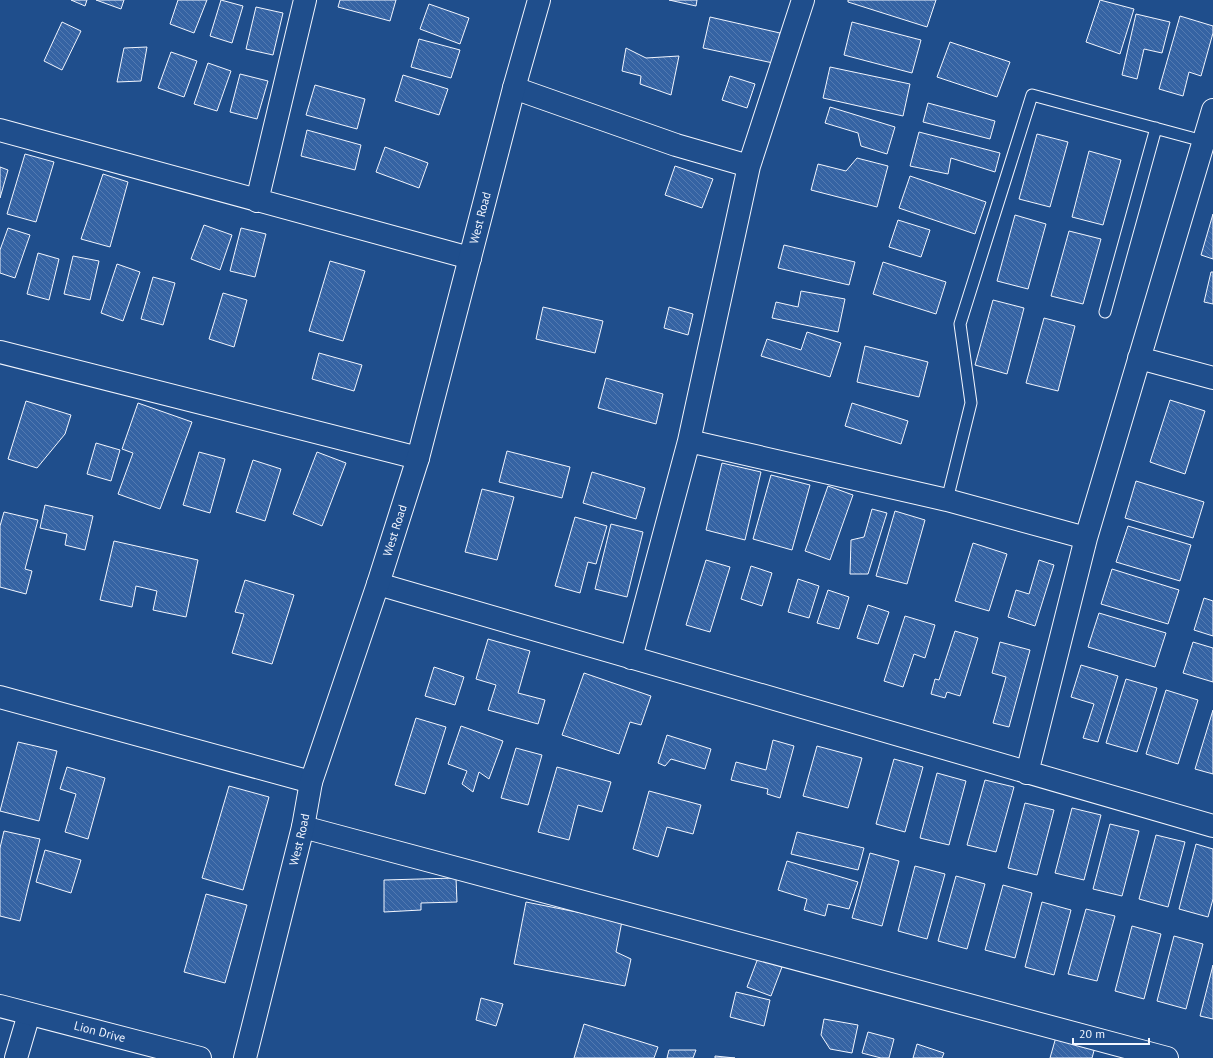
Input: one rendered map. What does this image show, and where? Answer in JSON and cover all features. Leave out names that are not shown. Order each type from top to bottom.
[{"type":"street","points":[[257,201],[304,0]]},
{"type":"street","name":"West Road","points":[[245,1058],[303,827],[311,782],[378,584],[418,458],[514,88],[539,0]]},
{"type":"street","points":[[631,658],[689,441],[749,166],[803,0]]},
{"type":"street","points":[[514,88],[676,145],[749,166]]},
{"type":"street","points":[[1027,773],[1086,538],[1139,358],[1208,142],[1213,110]]},
{"type":"street","points":[[0,130],[470,258]]},
{"type":"street","points":[[0,352],[418,458]]},
{"type":"street","points":[[1139,358],[1213,378]]},
{"type":"street","points":[[689,441],[947,500],[1086,538]]},
{"type":"street","points":[[378,584],[1213,826]]},
{"type":"street","points":[[0,697],[311,782]]},
{"type":"street","points":[[303,827],[1167,1058]]},
{"type":"street","name":"Lion Drive","points":[[0,1006],[200,1058]]},
{"type":"street","points":[[16,1058],[29,1014]]},
{"type":"lane","points":[[947,500],[971,403],[960,324],[1032,96],[1208,142]]},
{"type":"lane","points":[[1105,312],[1156,128]]},
{"type":"building","points":[[71,0],[87,0],[85,6]]},
{"type":"building","points":[[96,0],[124,0],[121,9]]},
{"type":"building","points":[[178,0],[207,0],[194,33],[170,24]]},
{"type":"building","points":[[221,0],[243,6],[232,43],[210,36]]},
{"type":"building","points":[[340,0],[396,0],[390,21],[338,7]]},
{"type":"building","points":[[669,0],[697,0],[696,6]]},
{"type":"building","points":[[848,0],[936,0],[927,27],[848,2]]},
{"type":"building","points":[[1100,0],[1134,9],[1120,54],[1086,42]]},
{"type":"building","points":[[429,4],[469,18],[460,44],[420,29]]},
{"type":"building","points":[[256,7],[283,13],[273,55],[246,49]]},
{"type":"building","points":[[1136,14],[1170,22],[1162,53],[1144,49],[1137,79],[1122,75]]},
{"type":"building","points":[[1180,16],[1213,26],[1213,33],[1201,76],[1189,72],[1183,96],[1159,89]]},
{"type":"building","points":[[710,17],[780,33],[773,63],[703,48]]},
{"type":"building","points":[[62,22],[81,31],[62,70],[44,61]]},
{"type":"building","points":[[852,22],[921,40],[912,73],[844,55]]},
{"type":"building","points":[[419,39],[460,50],[451,78],[411,67]]},
{"type":"building","points":[[950,42],[1010,62],[997,97],[937,77]]},
{"type":"building","points":[[147,47],[141,81],[117,82],[124,48]]},
{"type":"building","points":[[626,48],[646,58],[679,56],[671,95],[640,84],[641,76],[622,71]]},
{"type":"building","points":[[171,52],[197,61],[184,97],[158,88]]},
{"type":"building","points":[[208,63],[231,71],[217,111],[194,104]]},
{"type":"building","points":[[830,67],[910,84],[903,116],[823,98]]},
{"type":"building","points":[[240,74],[268,81],[257,119],[230,112]]},
{"type":"building","points":[[403,75],[448,89],[439,115],[395,101]]},
{"type":"building","points":[[730,76],[755,84],[747,108],[722,100]]},
{"type":"building","points":[[315,85],[365,99],[357,129],[306,115]]},
{"type":"building","points":[[928,103],[995,121],[990,139],[923,122]]},
{"type":"building","points":[[830,107],[895,127],[887,154],[861,146],[858,133],[825,123]]},
{"type":"building","points":[[307,130],[361,145],[355,170],[301,156]]},
{"type":"building","points":[[919,132],[1000,153],[995,172],[951,158],[948,174],[910,166]]},
{"type":"building","points":[[1037,134],[1068,142],[1050,207],[1019,199]]},
{"type":"building","points":[[385,147],[428,163],[419,188],[376,172]]},
{"type":"building","points":[[1089,151],[1121,160],[1103,225],[1072,217]]},
{"type":"building","points":[[25,154],[54,162],[36,222],[7,214]]},
{"type":"building","points":[[857,158],[888,166],[877,207],[811,190],[818,164],[846,171]]},
{"type":"building","points":[[675,166],[713,179],[702,208],[665,195]]},
{"type":"building","points":[[0,167],[8,170],[0,198]]},
{"type":"building","points":[[103,174],[128,182],[110,247],[81,239]]},
{"type":"building","points":[[910,176],[986,202],[975,234],[899,208]]},
{"type":"building","points":[[1213,214],[1213,259],[1201,255]]},
{"type":"building","points":[[1015,215],[1046,224],[1028,289],[997,281]]},
{"type":"building","points":[[898,220],[930,230],[921,257],[889,247]]},
{"type":"building","points":[[204,225],[232,235],[220,270],[191,259]]},
{"type":"building","points":[[8,228],[30,235],[15,278],[0,273],[0,250]]},
{"type":"building","points":[[241,228],[266,234],[255,277],[230,271]]},
{"type":"building","points":[[1069,231],[1101,239],[1083,304],[1051,296]]},
{"type":"building","points":[[784,245],[855,262],[849,285],[778,268]]},
{"type":"building","points":[[38,253],[59,259],[49,300],[27,294]]},
{"type":"building","points":[[73,256],[99,261],[90,300],[64,294]]},
{"type":"building","points":[[330,261],[365,271],[343,341],[309,331]]},
{"type":"building","points":[[883,262],[946,282],[936,314],[873,294]]},
{"type":"building","points":[[117,264],[140,272],[123,321],[101,313]]},
{"type":"building","points":[[1211,272],[1213,272],[1213,304],[1204,302]]},
{"type":"building","points":[[153,277],[175,283],[163,325],[141,319]]},
{"type":"building","points":[[801,291],[845,299],[838,332],[772,318],[776,302],[798,307]]},
{"type":"building","points":[[223,293],[247,300],[234,347],[209,339]]},
{"type":"building","points":[[993,300],[1024,308],[1007,374],[975,365]]},
{"type":"building","points":[[543,307],[603,321],[595,353],[536,339]]},
{"type":"building","points":[[669,307],[693,314],[688,335],[664,328]]},
{"type":"building","points":[[1044,318],[1075,326],[1058,391],[1026,383]]},
{"type":"building","points":[[807,332],[841,343],[830,377],[761,356],[767,339],[801,350]]},
{"type":"building","points":[[865,346],[928,362],[919,397],[857,382]]},
{"type":"building","points":[[319,353],[362,365],[354,391],[312,379]]},
{"type":"building","points":[[606,378],[663,394],[656,424],[598,408]]},
{"type":"building","points":[[1170,400],[1205,411],[1185,474],[1150,462]]},
{"type":"building","points":[[26,401],[71,415],[65,434],[37,468],[8,459]]},
{"type":"building","points":[[138,403],[192,422],[160,509],[118,494],[133,453],[122,449]]},
{"type":"building","points":[[852,403],[908,421],[901,444],[845,426]]},
{"type":"building","points":[[96,443],[120,450],[111,481],[87,474]]},
{"type":"building","points":[[507,451],[570,467],[562,498],[499,482]]},
{"type":"building","points":[[199,452],[225,459],[210,513],[183,505]]},
{"type":"building","points":[[317,452],[346,463],[322,526],[293,514]]},
{"type":"building","points":[[253,460],[281,469],[265,521],[236,512]]},
{"type":"building","points":[[722,463],[761,472],[745,540],[706,530]]},
{"type":"building","points":[[592,472],[645,488],[636,519],[583,503]]},
{"type":"building","points":[[771,475],[810,485],[792,550],[753,539]]},
{"type":"building","points":[[1136,481],[1204,502],[1193,538],[1125,518]]},
{"type":"building","points":[[828,486],[853,495],[830,560],[805,551]]},
{"type":"building","points":[[482,489],[514,497],[497,560],[465,552]]},
{"type":"building","points":[[45,505],[93,516],[85,550],[65,545],[67,534],[40,528]]},
{"type":"building","points":[[872,509],[887,513],[868,574],[850,574],[851,540],[864,537]]},
{"type":"building","points":[[895,511],[925,520],[907,584],[876,576]]},
{"type":"building","points":[[4,512],[38,520],[25,569],[32,571],[26,594],[0,587],[0,526]]},
{"type":"building","points":[[575,517],[607,526],[596,564],[588,562],[580,593],[555,586]]},
{"type":"building","points":[[611,524],[643,532],[627,597],[595,589]]},
{"type":"building","points":[[1128,526],[1191,545],[1180,581],[1116,562]]},
{"type":"building","points":[[114,541],[198,560],[186,617],[153,610],[157,591],[136,586],[132,607],[100,600]]},
{"type":"building","points":[[973,543],[1007,554],[989,611],[955,601]]},
{"type":"building","points":[[706,560],[730,567],[710,632],[686,625]]},
{"type":"building","points":[[1039,560],[1054,565],[1035,626],[1008,617],[1016,590],[1029,594]]},
{"type":"building","points":[[751,566],[772,573],[762,606],[741,599]]},
{"type":"building","points":[[1112,569],[1179,590],[1168,624],[1101,604]]},
{"type":"building","points":[[798,579],[819,586],[809,618],[788,612]]},
{"type":"building","points":[[245,580],[294,595],[272,664],[232,653],[244,614],[235,612]]},
{"type":"building","points":[[828,590],[849,597],[839,629],[817,623]]},
{"type":"building","points":[[1204,598],[1213,601],[1213,636],[1194,630]]},
{"type":"building","points":[[868,605],[889,612],[878,644],[857,638]]},
{"type":"building","points":[[1099,613],[1166,633],[1155,667],[1088,647]]},
{"type":"building","points":[[905,616],[935,625],[925,658],[914,654],[903,687],[884,681]]},
{"type":"building","points":[[955,631],[978,638],[960,696],[947,692],[945,698],[931,694],[935,679],[939,680]]},
{"type":"building","points":[[488,639],[530,651],[518,693],[545,700],[538,724],[488,710],[496,685],[476,679]]},
{"type":"building","points":[[1000,642],[1030,650],[1009,727],[993,723],[1006,677],[992,673]]},
{"type":"building","points":[[1193,642],[1213,648],[1213,682],[1183,673]]},
{"type":"building","points":[[1081,665],[1118,676],[1098,742],[1083,738],[1094,704],[1071,697]]},
{"type":"building","points":[[434,667],[464,677],[455,705],[425,696]]},
{"type":"building","points":[[584,673],[651,696],[641,725],[630,722],[619,754],[562,735]]},
{"type":"building","points":[[1126,679],[1157,688],[1137,752],[1106,743]]},
{"type":"building","points":[[1166,690],[1198,700],[1178,764],[1146,754]]},
{"type":"building","points":[[1213,710],[1213,774],[1195,769]]},
{"type":"building","points":[[416,718],[446,727],[425,794],[395,785]]},
{"type":"building","points":[[461,726],[503,741],[489,779],[479,772],[473,792],[462,784],[467,771],[448,764]]},
{"type":"building","points":[[667,735],[711,749],[705,769],[671,759],[665,766],[658,763]]},
{"type":"building","points":[[773,740],[794,746],[780,798],[767,794],[768,789],[731,780],[736,762],[766,770]]},
{"type":"building","points":[[18,742],[57,751],[39,821],[0,811]]},
{"type":"building","points":[[817,746],[862,758],[848,808],[803,796]]},
{"type":"building","points":[[516,748],[542,755],[528,805],[501,798]]},
{"type":"building","points":[[894,759],[923,767],[905,832],[876,824]]},
{"type":"building","points":[[67,767],[105,778],[88,839],[65,832],[76,794],[60,789]]},
{"type":"building","points":[[557,767],[611,782],[602,812],[578,805],[569,840],[538,832]]},
{"type":"building","points":[[937,773],[966,781],[949,845],[920,838]]},
{"type":"building","points":[[985,780],[1014,787],[996,852],[967,845]]},
{"type":"building","points":[[229,786],[269,797],[243,890],[202,878]]},
{"type":"building","points":[[649,791],[701,805],[693,834],[667,827],[658,857],[633,849]]},
{"type":"building","points":[[1025,803],[1054,810],[1037,875],[1008,868]]},
{"type":"building","points":[[1072,808],[1101,815],[1084,880],[1055,873]]},
{"type":"building","points":[[1110,824],[1139,831],[1122,896],[1093,889]]},
{"type":"building","points":[[4,831],[40,839],[20,921],[0,916],[0,848]]},
{"type":"building","points":[[797,832],[864,848],[858,870],[791,854]]},
{"type":"building","points":[[1156,835],[1185,842],[1168,907],[1139,899]]},
{"type":"building","points":[[1196,844],[1213,849],[1213,899],[1208,917],[1179,909]]},
{"type":"building","points":[[45,850],[81,860],[71,893],[36,882]]},
{"type":"building","points":[[870,853],[899,861],[882,926],[852,918]]},
{"type":"building","points":[[787,861],[858,882],[849,909],[828,904],[825,916],[804,910],[807,899],[778,890]]},
{"type":"building","points":[[915,866],[945,874],[927,939],[898,931]]},
{"type":"building","points":[[956,876],[985,884],[967,949],[938,941]]},
{"type":"building","points":[[456,878],[457,902],[421,903],[421,910],[384,912],[384,880]]},
{"type":"building","points":[[1003,885],[1032,893],[1015,958],[985,950]]},
{"type":"building","points":[[206,894],[247,905],[225,983],[184,972]]},
{"type":"building","points":[[526,902],[622,921],[616,952],[631,959],[625,986],[514,964]]},
{"type":"building","points":[[1042,902],[1071,910],[1054,975],[1025,967]]},
{"type":"building","points":[[1086,909],[1115,916],[1097,981],[1068,974]]},
{"type":"building","points":[[1132,926],[1161,934],[1144,999],[1115,991]]},
{"type":"building","points":[[1174,936],[1203,944],[1186,1009],[1157,1001]]},
{"type":"building","points":[[758,958],[782,967],[771,996],[747,987]]},
{"type":"building","points":[[1213,965],[1213,1019],[1200,1016]]},
{"type":"building","points":[[736,992],[770,1000],[764,1026],[730,1017]]},
{"type":"building","points":[[481,998],[503,1004],[496,1026],[476,1020]]},
{"type":"building","points":[[824,1019],[858,1025],[852,1053],[830,1049],[821,1035]]},
{"type":"building","points":[[584,1024],[658,1047],[654,1058],[574,1058]]},
{"type":"building","points":[[868,1032],[894,1039],[889,1058],[881,1058],[862,1053]]},
{"type":"building","points":[[1056,1037],[1095,1047],[1092,1058],[1050,1058]]},
{"type":"building","points":[[917,1044],[944,1053],[942,1058],[913,1058]]},
{"type":"building","points":[[669,1050],[696,1050],[693,1058],[667,1058]]},
{"type":"building","points":[[715,1056],[735,1058],[715,1058]]}]
